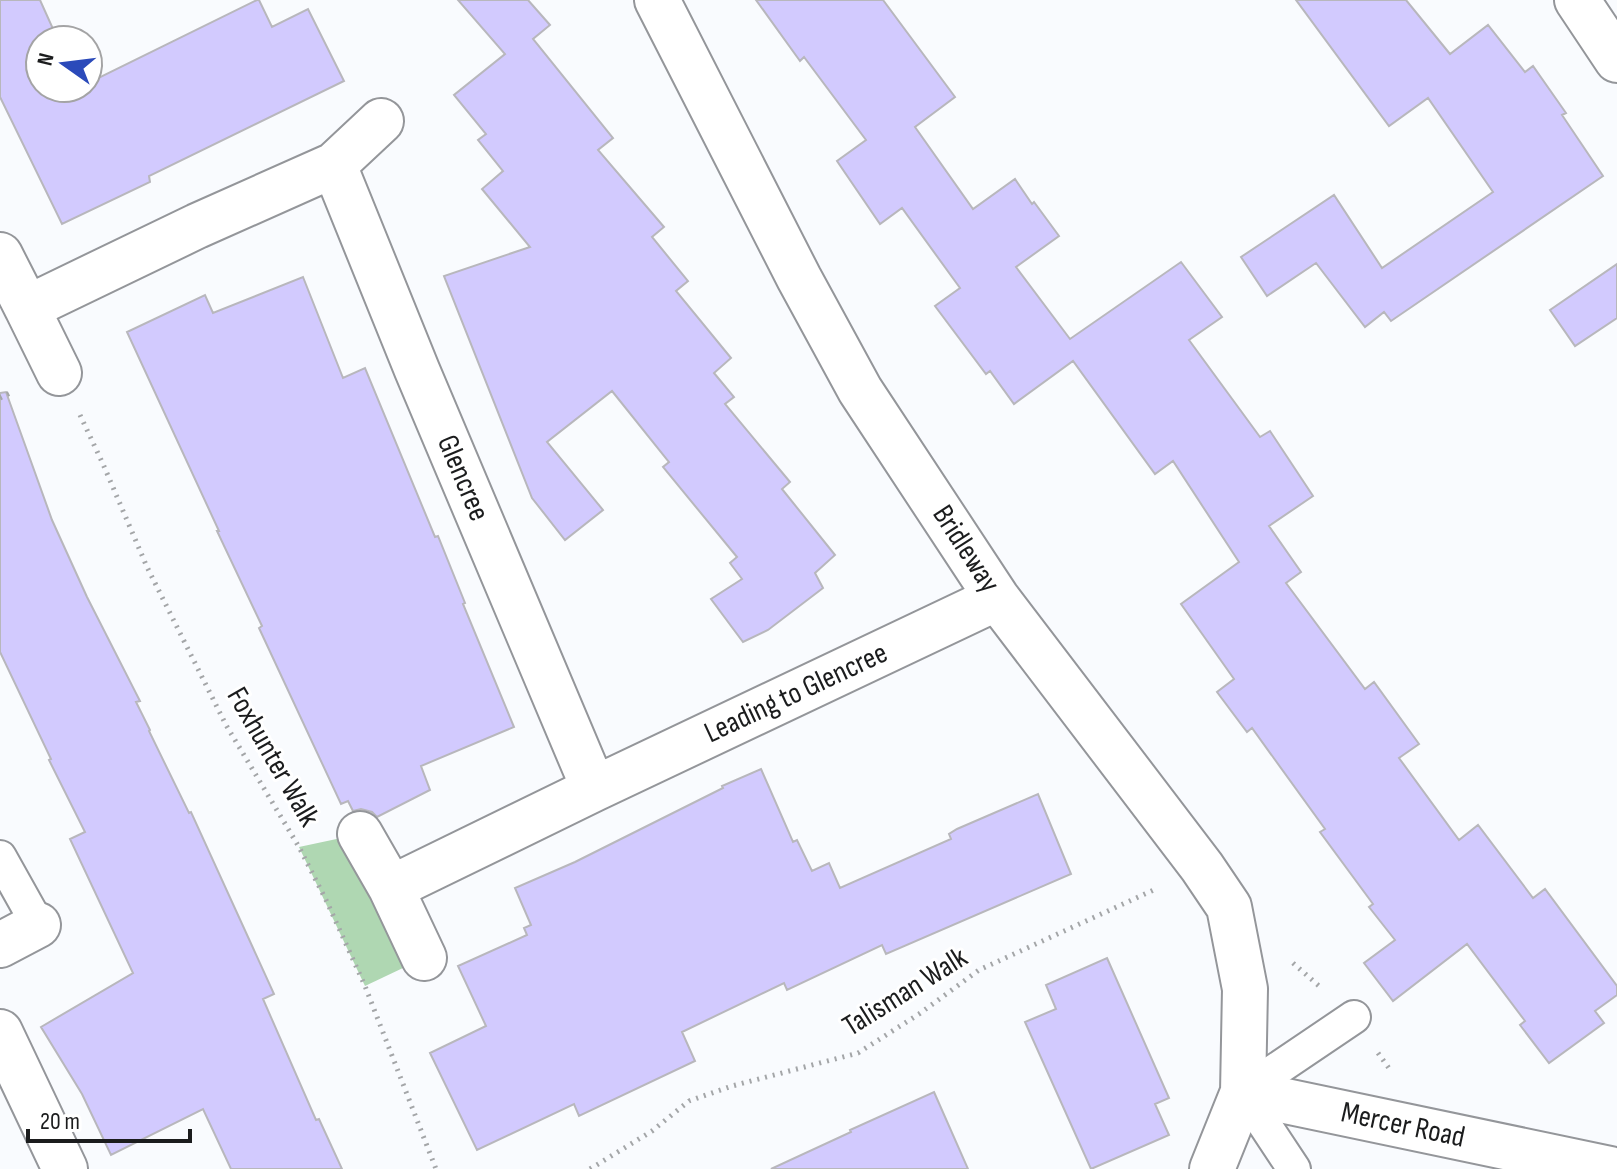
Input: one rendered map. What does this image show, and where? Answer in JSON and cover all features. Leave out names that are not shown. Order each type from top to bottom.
[{"type":"street","name":"Bridleway","points":[[657,0],[860,390],[997,598],[1202,867],[1229,907],[1245,989],[1243,1092]]},
{"type":"street","points":[[1577,0],[1617,60]]},
{"type":"street","points":[[27,308],[197,226],[334,165],[381,121]]},
{"type":"street","name":"Glencree","points":[[334,165],[594,789]]},
{"type":"street","points":[[0,255],[59,373]]},
{"type":"street","name":"Leading to Glencree","points":[[391,888],[997,598]]},
{"type":"street","points":[[360,834],[391,888],[424,958]]},
{"type":"street","points":[[0,1032],[65,1169]]},
{"type":"street","points":[[1212,1169],[1243,1092]]},
{"type":"street","name":"Mercer Road","points":[[1243,1092],[1610,1169]]},
{"type":"lane","points":[[0,857],[19,935]]},
{"type":"lane","points":[[1294,1169],[1243,1092],[1354,1017]]},
{"type":"path","name":"Foxhunter Walk","points":[[59,373],[103,464],[147,567],[226,725],[299,847],[327,902],[365,986],[436,1169]]},
{"type":"path","name":"Talisman Walk","points":[[590,1169],[652,1131],[689,1101],[732,1086],[858,1053],[979,970],[1202,867]]},
{"type":"green space","points":[[360,834],[424,958],[365,986],[299,847]]},
{"type":"building","points":[[0,0],[40,0],[51,24],[24,24],[24,104],[104,104],[104,75],[257,0],[272,27],[308,9],[344,81],[149,176],[150,182],[62,224],[0,97]]},
{"type":"building","points":[[458,0],[528,0],[550,25],[533,39],[613,138],[598,150],[664,227],[652,237],[688,281],[676,291],[731,358],[714,373],[734,397],[725,404],[790,482],[782,489],[835,555],[815,573],[823,588],[768,630],[743,642],[711,599],[742,579],[730,563],[737,557],[663,467],[669,462],[612,391],[547,442],[603,510],[565,540],[532,498],[444,276],[530,247],[482,189],[503,171],[478,140],[486,134],[454,95],[505,54]]},
{"type":"building","points":[[756,0],[883,0],[955,97],[915,127],[973,209],[1015,179],[1059,236],[1016,267],[1070,339],[1181,262],[1222,317],[1189,340],[1260,437],[1270,431],[1313,496],[1269,526],[1301,572],[1286,583],[1365,689],[1374,682],[1419,744],[1399,758],[1459,840],[1478,825],[1533,898],[1545,889],[1617,986],[1617,995],[1595,1011],[1604,1023],[1549,1063],[1520,1025],[1525,1021],[1467,944],[1393,1001],[1364,963],[1395,940],[1369,907],[1373,904],[1320,832],[1325,829],[1252,728],[1247,732],[1217,692],[1234,679],[1181,604],[1239,562],[1173,461],[1155,474],[1073,361],[1014,404],[990,371],[986,374],[935,306],[960,288],[902,208],[880,224],[837,161],[866,140],[804,57],[800,61]]},
{"type":"building","points":[[1296,0],[1406,0],[1450,54],[1488,25],[1525,72],[1533,66],[1566,113],[1562,115],[1603,176],[1391,321],[1384,312],[1365,327],[1316,263],[1267,296],[1241,257],[1334,195],[1382,268],[1493,192],[1428,98],[1389,126]]},
{"type":"building","points":[[1617,264],[1617,318],[1575,346],[1550,310]]},
{"type":"building","points":[[303,277],[343,378],[365,368],[435,537],[438,536],[514,727],[421,766],[430,790],[377,817],[361,809],[353,811],[348,801],[341,804],[127,332],[205,295],[213,313]]},
{"type":"building","points":[[6,392],[52,520],[140,701],[136,702],[149,731],[191,812],[274,994],[263,999],[316,1120],[319,1119],[342,1169],[231,1169],[203,1109],[111,1155],[82,1094],[41,1027],[133,973],[70,839],[85,832],[0,652],[0,393]]},
{"type":"building","points":[[761,769],[793,842],[797,840],[812,871],[829,863],[840,888],[951,839],[949,834],[957,829],[1038,794],[1071,874],[886,954],[882,945],[787,990],[784,983],[682,1032],[695,1061],[579,1116],[574,1104],[477,1150],[430,1053],[486,1026],[458,966],[527,935],[524,928],[531,925],[515,888],[575,862]]},
{"type":"building","points":[[1107,958],[1169,1098],[1155,1104],[1169,1135],[1091,1169],[1025,1022],[1056,1009],[1046,985]]},
{"type":"building","points":[[934,1092],[968,1169],[771,1169],[850,1130]]}]
